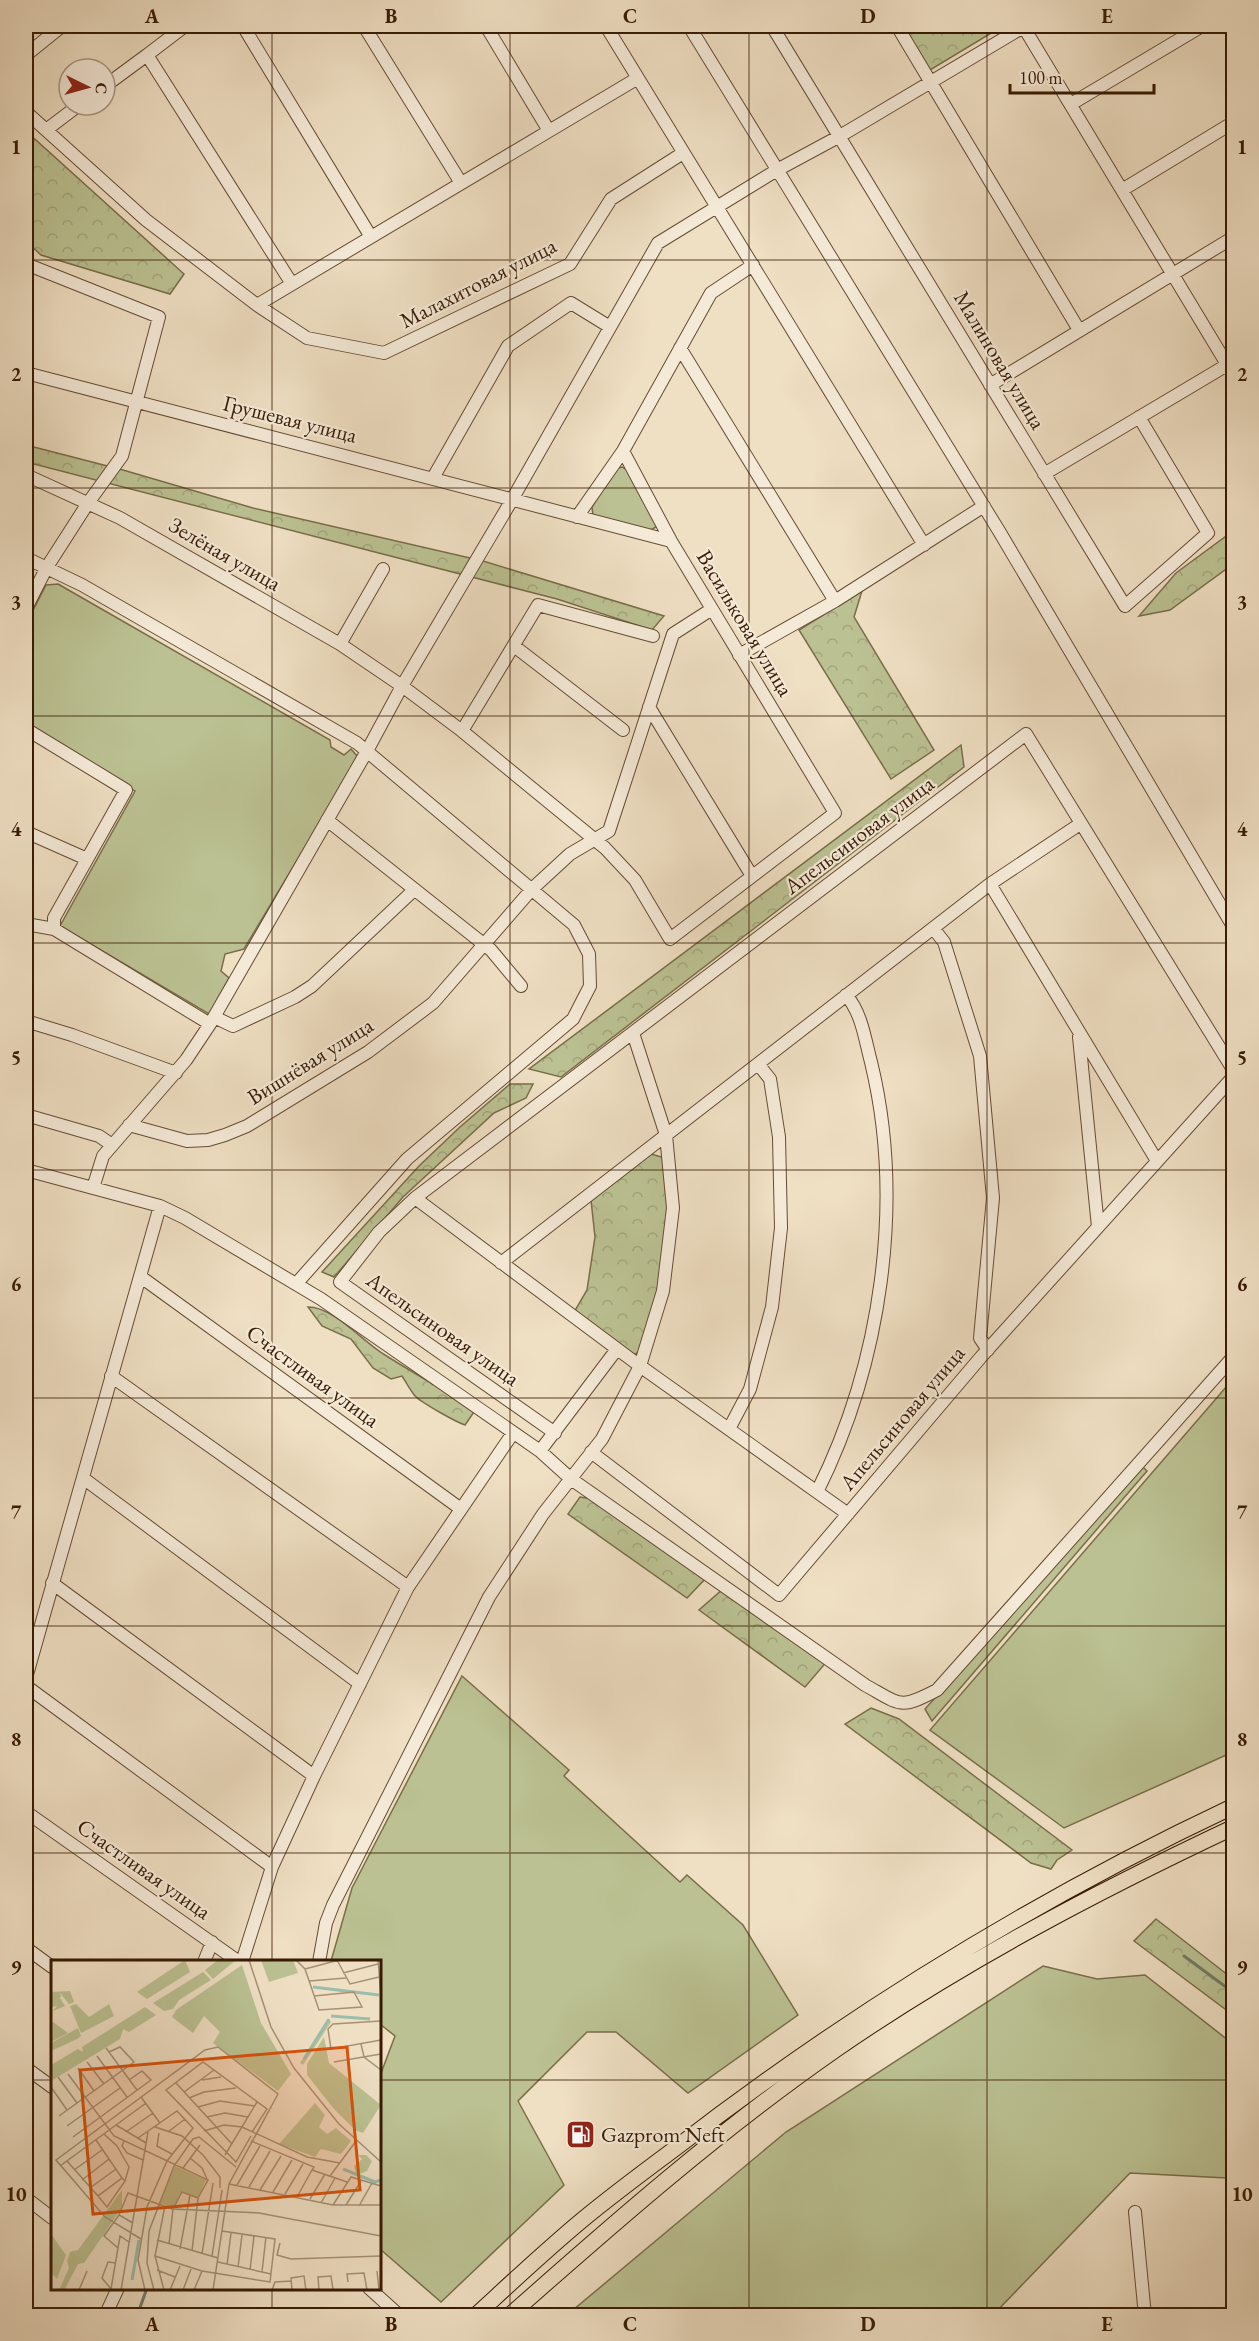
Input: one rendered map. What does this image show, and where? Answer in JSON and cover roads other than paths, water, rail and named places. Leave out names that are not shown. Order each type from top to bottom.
[{"type":"main road","points":[[475,2316],[582,2220],[711,2121],[822,2040],[945,1960],[1121,1860],[1233,1806]]},
{"type":"main road","points":[[1211,1816],[1218,1834]]},
{"type":"main road","points":[[508,2316],[644,2198],[724,2133],[835,2050],[954,1974],[1038,1925],[1233,1827]]},
{"type":"street","points":[[26,55],[62,26]]},
{"type":"street","points":[[117,77],[185,26]]},
{"type":"street","points":[[243,26],[371,237]]},
{"type":"street","points":[[364,26],[461,183]]},
{"type":"street","points":[[486,26],[549,131]]},
{"type":"street","points":[[606,26],[924,545]]},
{"type":"street","points":[[689,26],[984,506],[1233,928]]},
{"type":"street","name":"Малиновая улица","points":[[772,26],[1125,606],[1208,533],[1139,417]]},
{"type":"street","points":[[897,26],[1079,330]]},
{"type":"street","points":[[93,1188],[103,1156],[176,1073],[212,1020],[658,243],[777,170],[840,136],[1024,26],[1171,274],[1231,367],[1139,417],[1044,474]]},
{"type":"street","points":[[1071,104],[1202,26]]},
{"type":"street","points":[[147,55],[292,284]]},
{"type":"street","points":[[257,305],[638,78]]},
{"type":"street","name":"Малахитовая улица","points":[[26,112],[146,220],[257,305],[307,338],[384,353],[570,264],[610,200],[684,153]]},
{"type":"street","points":[[46,130],[64,117]]},
{"type":"street","points":[[1122,190],[1233,122]]},
{"type":"street","points":[[990,385],[1233,237]]},
{"type":"street","points":[[26,264],[159,317],[122,456],[46,567],[26,608]]},
{"type":"street","points":[[577,517],[623,451],[711,293],[753,265]]},
{"type":"street","points":[[433,478],[508,346],[571,303],[610,327]]},
{"type":"street","points":[[680,348],[835,601]]},
{"type":"street","name":"Грушевая улица","points":[[26,373],[671,541]]},
{"type":"street","name":"Васильковая улица","points":[[623,451],[671,541],[835,813],[753,876]]},
{"type":"street","name":"Зелёная улица","points":[[26,475],[120,518],[340,644],[402,686],[462,731],[595,840]]},
{"type":"street","points":[[739,655],[835,601],[984,506]]},
{"type":"street","points":[[26,558],[143,620],[357,743],[574,925],[589,954],[590,986],[573,1019],[407,1160],[296,1284]]},
{"type":"street","points":[[340,644],[383,569]]},
{"type":"street","points":[[462,731],[538,605],[653,636]]},
{"type":"street","points":[[649,707],[753,876],[670,939],[635,880],[595,840],[609,831],[649,707],[673,634],[712,609]]},
{"type":"street","points":[[514,646],[623,730]]},
{"type":"street","points":[[26,729],[126,790],[54,918],[54,929]]},
{"type":"street","name":"Апельсиновая улица","points":[[555,1433],[340,1282],[379,1232],[415,1198],[1026,734],[1233,1071]]},
{"type":"street","points":[[327,820],[491,950],[521,986]]},
{"type":"street","points":[[501,1263],[990,884],[1080,824]]},
{"type":"street","points":[[26,832],[87,860]]},
{"type":"street","name":"Вишнёвая улица","points":[[129,1125],[187,1141],[208,1140],[247,1126],[368,1052],[433,1003],[532,889],[570,854],[595,840]]},
{"type":"street","points":[[990,884],[1157,1161]]},
{"type":"street","points":[[26,924],[54,929],[212,1020],[233,1026],[295,997],[312,986],[414,890]]},
{"type":"street","name":"Апельсиновая улица","points":[[933,928],[944,942],[980,1056],[993,1198],[980,1338],[988,1350]]},
{"type":"street","name":"Апельсиновая улица","points":[[817,1492],[833,1461],[864,1367],[880,1294],[888,1194],[878,1091],[862,1026],[854,1003],[846,995]]},
{"type":"street","points":[[26,1022],[72,1035],[176,1073]]},
{"type":"street","points":[[319,1960],[326,1923],[333,1905],[489,1597],[518,1550],[602,1439],[640,1366],[663,1291],[673,1208],[666,1135],[633,1033]]},
{"type":"street","points":[[1079,1033],[1098,1227]]},
{"type":"street","points":[[729,1429],[750,1389],[756,1369],[772,1307],[781,1228],[777,1125],[770,1079],[758,1064]]},
{"type":"street","name":"Апельсиновая улица","points":[[591,1452],[779,1595],[988,1350],[1233,1076]]},
{"type":"street","points":[[26,1115],[99,1136],[112,1145]]},
{"type":"street","points":[[26,1170],[160,1206],[185,1218],[321,1299],[540,1451],[571,1479],[865,1685],[899,1704],[915,1701],[937,1690],[1233,1356]]},
{"type":"street","name":"Апельсиновая улица","points":[[415,1198],[640,1366],[848,1514]]},
{"type":"street","points":[[26,1678],[160,1206]]},
{"type":"street","name":"Счастливая улица","points":[[141,1277],[461,1509]]},
{"type":"street","points":[[540,1451],[617,1348]]},
{"type":"street","points":[[111,1376],[408,1587]]},
{"type":"street","name":"Счастливая улица","points":[[242,1960],[272,1867],[314,1776],[408,1587],[513,1433]]},
{"type":"street","points":[[83,1478],[360,1684]]},
{"type":"street","points":[[52,1583],[314,1776]]},
{"type":"street","points":[[26,1686],[272,1867]]},
{"type":"street","name":"Счастливая улица","points":[[26,1812],[238,1960]]},
{"type":"street","points":[[205,1960],[212,1942]]},
{"type":"street","points":[[26,1948],[51,1966]]},
{"type":"street","points":[[26,2068],[51,2086]]},
{"type":"street","points":[[26,2198],[51,2217]]},
{"type":"street","points":[[1135,2212],[1145,2316]]},
{"type":"street","points":[[105,2316],[117,2290]]},
{"type":"street","points":[[370,2290],[400,2316]]},
{"type":"waterway","points":[[1184,1956],[1234,1993]]},
{"type":"waterway","points":[[137,2316],[146,2290]]},
{"type":"place","name":"Gazprom Neft","points":[[580,2134]]}]
